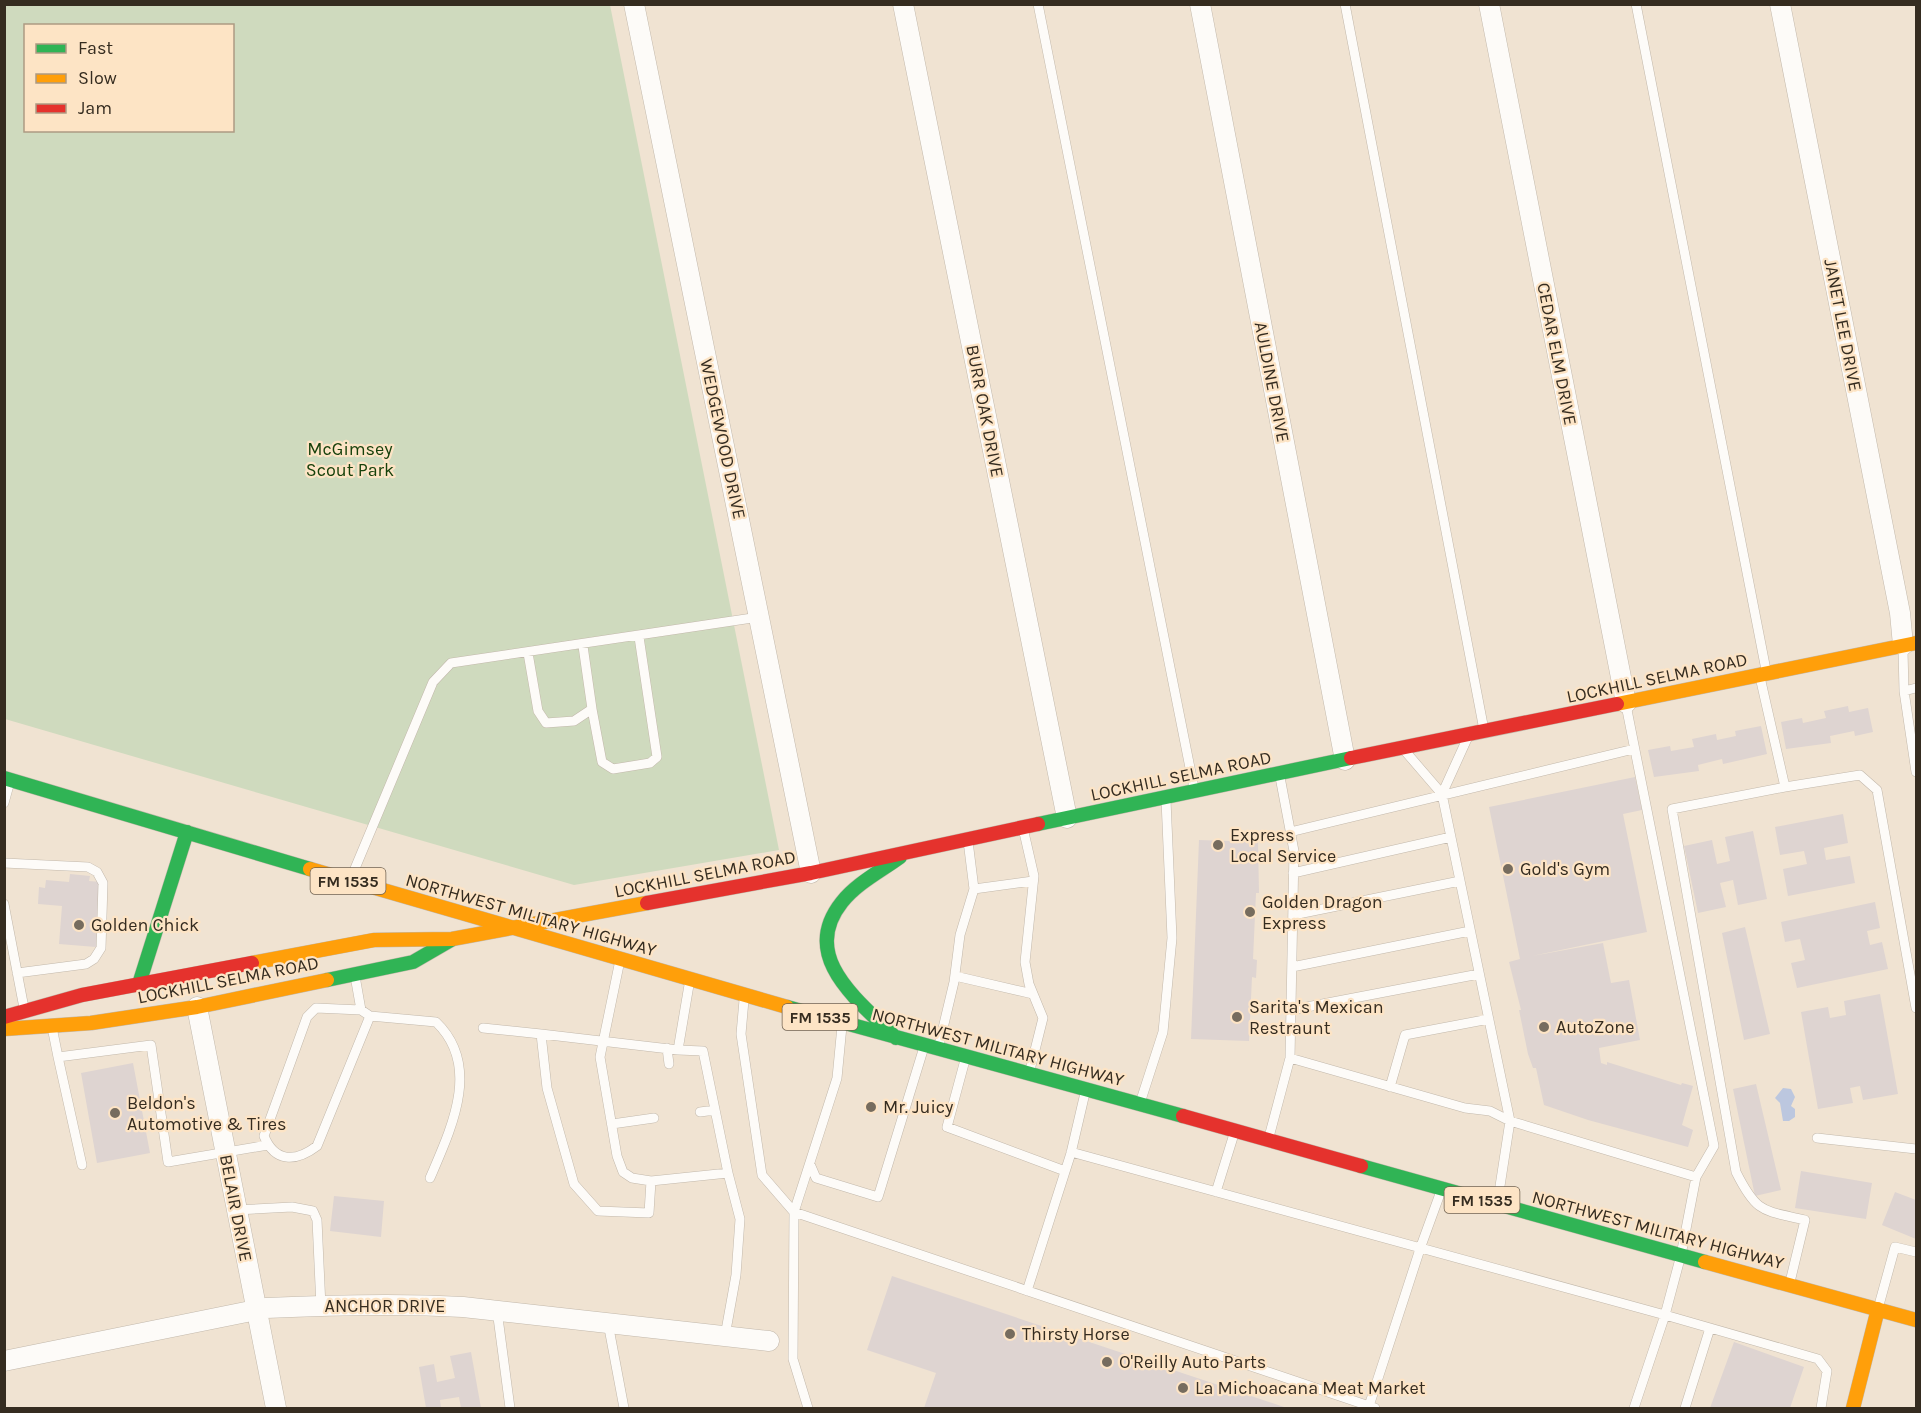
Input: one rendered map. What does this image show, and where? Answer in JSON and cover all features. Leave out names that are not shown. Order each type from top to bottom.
[{"type":"main road","name":"LOCKHILL SELMA ROAD","points":[[4,1017],[82,995],[374,940],[452,939],[811,873],[1195,790],[1910,644]]},
{"type":"main road","name":"NORTHWEST MILITARY HIGHWAY","points":[[8,779],[510,929],[931,1048],[1917,1320]]},
{"type":"main road","points":[[139,984],[187,832]]},
{"type":"main road","points":[[896,1038],[838,978],[827,962],[826,928],[842,902],[907,852]]},
{"type":"main road","name":"LOCKHILL SELMA ROAD","points":[[4,1029],[91,1023],[197,1007],[413,962],[452,939]]},
{"type":"main road","points":[[197,1007],[201,995],[212,985],[258,972],[276,958]]},
{"type":"main road","points":[[1853,1408],[1878,1309]]},
{"type":"street","name":"WEDGEWOOD DRIVE","points":[[634,4],[811,873]]},
{"type":"street","name":"BURR OAK DRIVE","points":[[903,4],[1067,818]]},
{"type":"street","name":"AULDINE DRIVE","points":[[1200,4],[1345,760]]},
{"type":"street","name":"CEDAR ELM DRIVE","points":[[1489,4],[1626,703]]},
{"type":"street","name":"JANET LEE DRIVE","points":[[1780,4],[1900,613],[1910,644]]},
{"type":"street","name":"BELAIR DRIVE","points":[[197,1007],[276,1408]]},
{"type":"street","name":"ANCHOR DRIVE","points":[[4,1361],[256,1310],[321,1306],[419,1304],[497,1310],[769,1341]]},
{"type":"lane","points":[[1038,4],[1195,790]]},
{"type":"lane","points":[[1345,4],[1485,732]]},
{"type":"lane","points":[[1636,4],[1785,787]]},
{"type":"lane","points":[[349,881],[433,682],[452,663],[583,646],[759,617]]},
{"type":"lane","points":[[583,646],[602,762],[613,769],[650,763],[657,758],[639,637]]},
{"type":"lane","points":[[1910,644],[1904,691],[1917,772]]},
{"type":"lane","points":[[528,652],[538,711],[546,723],[574,721],[592,710]]},
{"type":"lane","points":[[1904,691],[1917,688]]},
{"type":"lane","points":[[1626,703],[1714,1146],[1696,1177],[1682,1255],[1634,1408]]},
{"type":"lane","points":[[1442,794],[1469,735]]},
{"type":"lane","points":[[1403,749],[1442,794],[1489,1019],[1510,1121],[1497,1204]]},
{"type":"lane","points":[[1290,832],[1634,749]]},
{"type":"lane","points":[[1268,1141],[1290,1058],[1293,873],[1290,832],[1279,774]]},
{"type":"lane","points":[[1789,1285],[1805,1220],[1762,1210],[1750,1201],[1736,1172],[1672,809],[1860,775],[1877,790],[1917,1008]]},
{"type":"lane","points":[[4,803],[8,779]]},
{"type":"lane","points":[[1140,1105],[1163,1032],[1172,938],[1166,798]]},
{"type":"lane","points":[[1023,827],[1033,881],[1026,962],[1033,994],[1043,1018],[1029,1075]]},
{"type":"lane","points":[[1293,873],[1451,837]]},
{"type":"lane","points":[[810,1164],[816,1178],[878,1197],[955,976],[960,935],[975,889],[968,839]]},
{"type":"lane","points":[[4,863],[88,867],[97,872],[103,883],[101,948],[94,959],[86,964],[17,973]]},
{"type":"lane","points":[[975,889],[1033,881]]},
{"type":"lane","points":[[1293,915],[1460,881]]},
{"type":"lane","points":[[4,904],[25,1011]]},
{"type":"lane","points":[[1292,967],[1470,931]]},
{"type":"lane","points":[[621,960],[600,1057],[617,1156],[623,1172],[633,1179],[651,1181],[728,1173]]},
{"type":"lane","points":[[355,974],[361,1010]]},
{"type":"lane","points":[[1291,1010],[1479,974]]},
{"type":"lane","points":[[955,976],[1033,994]]},
{"type":"lane","points":[[678,1050],[690,980]]},
{"type":"lane","points":[[745,995],[741,1034],[762,1175],[794,1212],[1372,1407],[1420,1246],[1442,1189]]},
{"type":"lane","points":[[370,1016],[317,1146],[303,1157],[285,1157],[270,1149],[264,1136],[307,1017],[316,1008],[361,1010],[370,1016],[435,1022],[456,1046],[460,1098],[456,1116],[430,1178]]},
{"type":"lane","points":[[1390,1087],[1406,1035],[1489,1019]]},
{"type":"lane","points":[[808,1408],[794,1359],[794,1212],[837,1078],[842,1023]]},
{"type":"lane","points":[[52,1026],[82,1165]]},
{"type":"lane","points":[[483,1028],[704,1052],[728,1173],[740,1219],[736,1275],[725,1336]]},
{"type":"lane","points":[[540,1034],[547,1088],[574,1184],[598,1210],[649,1213],[651,1181]]},
{"type":"lane","points":[[58,1057],[151,1045],[168,1162],[226,1154],[268,1144]]},
{"type":"lane","points":[[667,1048],[669,1064]]},
{"type":"lane","points":[[966,1057],[946,1127],[1065,1171]]},
{"type":"lane","points":[[1290,1058],[1465,1108],[1490,1111],[1510,1121],[1696,1177]]},
{"type":"lane","points":[[1027,1291],[1071,1152],[1086,1090]]},
{"type":"lane","points":[[700,1112],[715,1110]]},
{"type":"lane","points":[[612,1124],[654,1118]]},
{"type":"lane","points":[[1216,1192],[1235,1132]]},
{"type":"lane","points":[[1817,1138],[1917,1149]]},
{"type":"lane","points":[[1071,1152],[1420,1246],[1818,1359],[1827,1371],[1821,1408]]},
{"type":"lane","points":[[236,1210],[292,1207],[313,1211],[317,1220],[321,1306]]},
{"type":"lane","points":[[1878,1309],[1895,1247],[1917,1252]]},
{"type":"lane","points":[[497,1310],[510,1408]]},
{"type":"lane","points":[[608,1323],[624,1408]]},
{"type":"lane","points":[[1685,1408],[1710,1328]]},
{"type":"green space","name":"McGimsey Scout Park","points":[[4,5],[610,5],[779,850],[574,885],[5,719]]},
{"type":"water","points":[[1783,1088],[1791,1089],[1795,1097],[1791,1106],[1795,1109],[1795,1117],[1789,1121],[1783,1121],[1780,1103],[1775,1098]]},
{"type":"building","points":[[1848,706],[1849,712],[1868,708],[1873,732],[1855,736],[1854,731],[1830,736],[1831,743],[1786,749],[1781,722],[1802,718],[1803,723],[1826,718],[1824,711]]},
{"type":"building","points":[[1761,726],[1767,754],[1723,764],[1722,759],[1698,765],[1699,771],[1654,777],[1648,750],[1670,746],[1671,751],[1694,747],[1692,739],[1716,734],[1717,740],[1736,736],[1735,731]]},
{"type":"building","points":[[1635,777],[1642,810],[1623,814],[1647,932],[1532,956],[1603,943],[1611,983],[1629,980],[1640,1040],[1599,1048],[1601,1063],[1607,1065],[1607,1062],[1681,1085],[1682,1083],[1693,1086],[1682,1125],[1693,1130],[1688,1147],[1588,1120],[1544,1105],[1536,1068],[1533,1068],[1528,1054],[1519,1010],[1521,1010],[1509,962],[1520,959],[1489,807]]},
{"type":"building","points":[[1843,814],[1848,843],[1824,848],[1826,860],[1850,856],[1855,883],[1788,896],[1783,869],[1807,864],[1804,851],[1780,855],[1775,827]]},
{"type":"building","points":[[1753,831],[1767,899],[1738,905],[1733,880],[1720,883],[1726,907],[1698,913],[1684,846],[1712,840],[1717,864],[1730,861],[1725,837]]},
{"type":"building","points":[[1199,840],[1258,842],[1259,893],[1256,893],[1253,959],[1257,960],[1256,978],[1252,977],[1249,1041],[1191,1039]]},
{"type":"building","name":"Golden Chick","points":[[70,874],[90,876],[89,881],[101,882],[96,947],[59,944],[62,906],[38,904],[39,887],[45,888],[46,880],[69,882]]},
{"type":"building","points":[[1875,902],[1880,928],[1867,931],[1870,945],[1882,942],[1888,969],[1797,988],[1791,963],[1805,960],[1800,939],[1785,942],[1781,922]]},
{"type":"building","points":[[1745,927],[1770,1034],[1744,1040],[1722,933]]},
{"type":"building","points":[[1880,994],[1898,1094],[1863,1100],[1860,1086],[1850,1088],[1853,1103],[1818,1109],[1801,1012],[1828,1007],[1830,1018],[1846,1015],[1844,1001]]},
{"type":"building","name":"Beldon's Automotive & Tires","points":[[133,1063],[150,1153],[97,1163],[81,1073]]},
{"type":"building","points":[[1756,1084],[1781,1190],[1755,1196],[1733,1089]]},
{"type":"building","points":[[1801,1171],[1872,1183],[1866,1219],[1795,1208]]},
{"type":"building","points":[[1895,1192],[1916,1200],[1916,1239],[1882,1225]]},
{"type":"building","points":[[334,1196],[384,1201],[381,1237],[330,1231]]},
{"type":"building","points":[[892,1276],[1287,1408],[924,1408],[936,1373],[867,1350]]},
{"type":"building","points":[[1734,1342],[1804,1367],[1790,1408],[1710,1408]]},
{"type":"building","points":[[471,1352],[481,1408],[461,1408],[459,1397],[440,1400],[441,1408],[426,1408],[419,1367],[434,1364],[437,1382],[455,1378],[450,1356]]},
{"type":"traffic: fast","points":[[1038,824],[1351,758]]},
{"type":"traffic: fast","points":[[4,778],[310,869]]},
{"type":"traffic: fast","points":[[139,984],[187,832]]},
{"type":"traffic: fast","points":[[896,1038],[851,993],[839,977],[830,959],[827,941],[830,922],[848,895],[900,857]]},
{"type":"traffic: fast","points":[[327,980],[413,962],[451,940]]},
{"type":"traffic: fast","points":[[787,1007],[1183,1116]]},
{"type":"traffic: fast","points":[[1361,1166],[1705,1262]]},
{"type":"traffic: slow","points":[[1617,704],[1916,643]]},
{"type":"traffic: slow","points":[[310,869],[787,1007]]},
{"type":"traffic: slow","points":[[252,963],[374,940],[452,939],[647,903]]},
{"type":"traffic: slow","points":[[4,1029],[91,1023],[197,1007],[327,980]]},
{"type":"traffic: slow","points":[[1705,1262],[1916,1320]]},
{"type":"traffic: slow","points":[[1853,1408],[1878,1309]]},
{"type":"traffic: jam","points":[[1351,758],[1617,704]]},
{"type":"traffic: jam","points":[[647,903],[811,873],[1038,824]]},
{"type":"traffic: jam","points":[[4,1017],[82,995],[252,963]]},
{"type":"traffic: jam","points":[[1183,1116],[1361,1166]]},
{"type":"place","name":"Express Local Service","points":[[1218,845]]},
{"type":"place","name":"Gold's Gym","points":[[1508,869]]},
{"type":"place","name":"Golden Dragon Express","points":[[1250,912]]},
{"type":"place","name":"Golden Chick","points":[[79,925]]},
{"type":"place","name":"Sarita's Mexican Restraunt","points":[[1237,1017]]},
{"type":"place","name":"AutoZone","points":[[1544,1027]]},
{"type":"place","name":"Mr. Juicy","points":[[871,1107]]},
{"type":"place","name":"Beldon's Automotive & Tires","points":[[115,1113]]},
{"type":"place","name":"Thirsty Horse","points":[[1010,1334]]},
{"type":"place","name":"O'Reilly Auto Parts","points":[[1107,1362]]},
{"type":"place","name":"La Michoacana Meat Market","points":[[1183,1388]]}]
